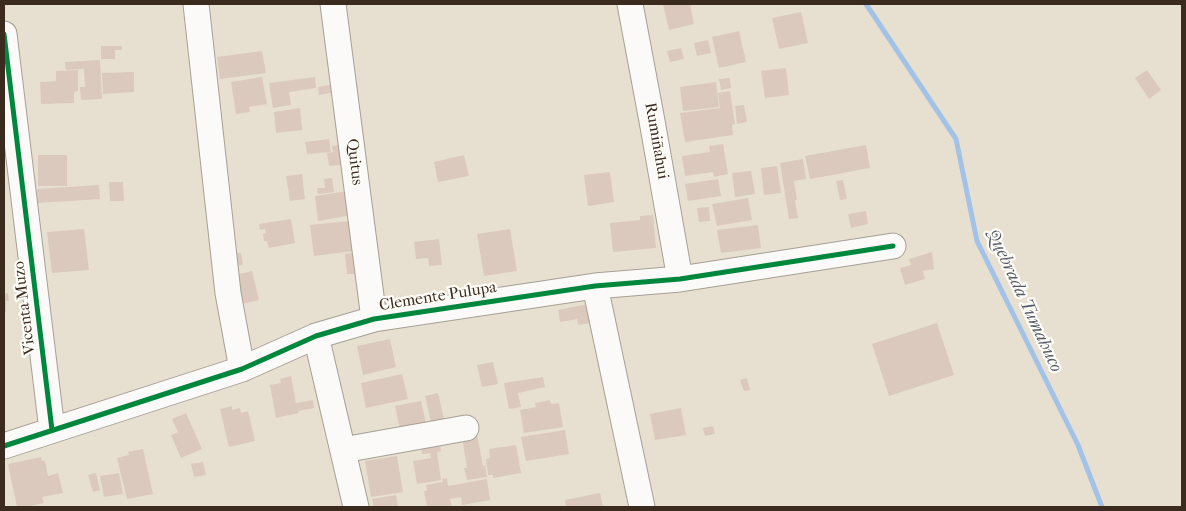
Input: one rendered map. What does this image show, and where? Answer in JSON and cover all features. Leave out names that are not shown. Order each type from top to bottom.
[{"type":"street","points":[[196,4],[228,293],[242,370]]},
{"type":"street","name":"Quitus","points":[[333,4],[374,319]]},
{"type":"street","name":"Rumiñahui","points":[[630,4],[680,279]]},
{"type":"street","name":"Vicenta Muzo","points":[[4,34],[52,430]]},
{"type":"street","name":"Clemente Pulupa","points":[[4,446],[242,370],[316,336],[374,319],[595,286],[680,279],[893,246]]},
{"type":"street","points":[[595,286],[642,507]]},
{"type":"street","points":[[316,336],[356,507]]},
{"type":"street","points":[[343,450],[466,428]]},
{"type":"building","points":[[663,4],[690,4],[694,24],[669,30]]},
{"type":"building","points":[[801,12],[808,43],[779,49],[772,18]]},
{"type":"building","points":[[739,31],[746,62],[719,68],[712,37]]},
{"type":"building","points":[[708,40],[711,53],[697,56],[694,43]]},
{"type":"building","points":[[101,46],[122,46],[122,50],[115,50],[115,59],[101,59]]},
{"type":"building","points":[[681,48],[684,59],[670,62],[667,51]]},
{"type":"building","points":[[262,51],[266,73],[220,79],[217,57]]},
{"type":"building","points":[[100,60],[102,99],[81,100],[80,87],[85,87],[84,69],[66,70],[65,62]]},
{"type":"building","points":[[786,68],[789,95],[765,98],[761,71]]},
{"type":"building","points":[[78,70],[78,91],[74,92],[74,103],[41,104],[40,82],[56,81],[56,71]]},
{"type":"building","points":[[1147,70],[1161,90],[1149,99],[1135,78]]},
{"type":"building","points":[[134,72],[134,92],[103,94],[102,73]]},
{"type":"building","points":[[262,77],[267,104],[249,107],[250,112],[236,114],[231,82]]},
{"type":"building","points":[[315,77],[316,88],[289,92],[291,105],[273,108],[269,83]]},
{"type":"building","points":[[730,78],[731,88],[721,90],[719,79]]},
{"type":"building","points":[[716,82],[719,107],[683,111],[680,87]]},
{"type":"building","points":[[330,85],[331,93],[319,95],[318,87]]},
{"type":"building","points":[[730,91],[735,124],[732,125],[733,135],[685,142],[680,113],[720,108],[718,93]]},
{"type":"building","points":[[744,105],[747,122],[737,124],[735,106]]},
{"type":"building","points":[[300,108],[302,130],[276,133],[274,112]]},
{"type":"building","points":[[329,139],[331,152],[307,154],[305,142]]},
{"type":"building","points":[[723,144],[728,174],[714,177],[713,172],[685,176],[682,156],[710,152],[709,146]]},
{"type":"building","points":[[339,145],[341,165],[329,166],[327,153],[333,152],[332,146]]},
{"type":"building","points":[[866,145],[870,168],[810,179],[805,156]]},
{"type":"building","points":[[38,155],[67,155],[67,186],[38,186]]},
{"type":"building","points":[[464,155],[469,176],[438,182],[434,162]]},
{"type":"building","points":[[803,159],[806,179],[794,181],[798,218],[789,219],[780,163]]},
{"type":"building","points":[[777,166],[781,193],[764,195],[761,168]]},
{"type":"building","points":[[751,171],[755,194],[735,197],[732,173]]},
{"type":"building","points":[[610,172],[614,202],[588,206],[584,175]]},
{"type":"building","points":[[302,174],[305,199],[290,201],[286,176]]},
{"type":"building","points":[[332,178],[334,192],[318,194],[317,188],[325,188],[324,179]]},
{"type":"building","points":[[718,179],[721,196],[688,201],[685,184]]},
{"type":"building","points":[[843,180],[847,199],[840,200],[836,181]]},
{"type":"building","points":[[109,182],[123,182],[124,201],[110,201]]},
{"type":"building","points":[[99,185],[100,199],[38,203],[37,189]]},
{"type":"building","points":[[348,191],[352,215],[318,221],[315,196]]},
{"type":"building","points":[[748,198],[752,220],[717,226],[712,204]]},
{"type":"building","points":[[709,207],[710,221],[699,222],[697,208]]},
{"type":"building","points":[[866,211],[868,224],[851,228],[848,214]]},
{"type":"building","points":[[653,215],[656,248],[613,252],[610,223],[640,220],[640,216]]},
{"type":"building","points":[[291,219],[295,243],[269,248],[267,241],[264,241],[263,234],[266,233],[265,229],[260,230],[259,224]]},
{"type":"building","points":[[350,221],[354,251],[314,256],[310,225]]},
{"type":"building","points":[[758,225],[761,248],[721,253],[717,230]]},
{"type":"building","points":[[84,229],[89,270],[52,273],[47,232]]},
{"type":"building","points":[[510,229],[517,271],[484,276],[477,234]]},
{"type":"building","points":[[439,239],[442,265],[429,266],[428,258],[416,259],[414,242]]},
{"type":"building","points":[[932,252],[934,269],[923,271],[925,279],[905,285],[900,268],[911,265],[909,259]]},
{"type":"building","points":[[234,253],[241,253],[243,265],[235,266]]},
{"type":"building","points":[[353,253],[355,274],[347,274],[345,254]]},
{"type":"building","points":[[252,271],[259,300],[237,305],[231,276]]},
{"type":"building","points":[[8,293],[9,301],[6,301],[6,312],[4,312],[4,294]]},
{"type":"building","points":[[588,304],[591,323],[578,325],[577,319],[560,322],[558,310]]},
{"type":"building","points":[[937,323],[954,375],[889,396],[872,344]]},
{"type":"building","points":[[390,339],[396,367],[363,375],[357,346]]},
{"type":"building","points":[[493,362],[498,384],[482,387],[477,365]]},
{"type":"building","points":[[402,374],[408,399],[366,408],[361,383]]},
{"type":"building","points":[[291,376],[296,403],[313,400],[314,408],[276,418],[270,385],[281,383],[280,379]]},
{"type":"building","points":[[543,377],[545,387],[518,393],[521,407],[509,409],[504,383]]},
{"type":"building","points":[[747,378],[750,390],[744,391],[740,380]]},
{"type":"building","points":[[438,393],[444,419],[431,422],[425,396]]},
{"type":"building","points":[[550,400],[551,404],[559,403],[563,427],[524,433],[520,410],[536,407],[535,403]]},
{"type":"building","points":[[421,401],[427,428],[401,434],[395,406]]},
{"type":"building","points":[[232,406],[232,410],[240,408],[241,413],[248,411],[255,441],[229,447],[220,409]]},
{"type":"building","points":[[681,408],[686,435],[655,440],[650,414]]},
{"type":"building","points":[[186,413],[202,449],[181,458],[171,435],[178,432],[172,419]]},
{"type":"building","points":[[713,426],[715,434],[705,436],[703,428]]},
{"type":"building","points":[[565,430],[569,454],[526,461],[521,437]]},
{"type":"building","points":[[477,434],[487,477],[467,480],[464,468],[467,468],[462,437]]},
{"type":"building","points":[[440,444],[441,451],[437,452],[441,480],[417,484],[413,461],[431,458],[430,453],[422,454],[421,447]]},
{"type":"building","points":[[516,445],[521,473],[493,478],[493,475],[488,475],[486,459],[490,458],[489,449]]},
{"type":"building","points":[[143,449],[153,494],[127,499],[117,458],[129,455],[128,452]]},
{"type":"building","points":[[397,456],[403,492],[371,497],[365,461]]},
{"type":"building","points":[[41,457],[42,461],[45,461],[48,476],[58,473],[63,493],[42,497],[44,503],[17,507],[8,464]]},
{"type":"building","points":[[203,462],[206,475],[194,477],[191,464]]},
{"type":"building","points":[[96,473],[100,490],[93,492],[88,475]]},
{"type":"building","points":[[119,473],[123,494],[104,497],[100,476]]},
{"type":"building","points":[[447,478],[448,486],[487,479],[490,500],[462,505],[461,497],[450,499],[452,507],[427,507],[424,491],[427,490],[426,485],[443,482],[442,479]]},
{"type":"building","points":[[600,493],[603,507],[566,507],[565,500]]},
{"type":"building","points":[[396,495],[398,507],[374,507],[372,499]]},
{"type":"waterway","name":"Quebrada Tumahuco","points":[[866,4],[956,139],[977,241],[1078,445],[1102,507]]},
{"type":"cycle path","points":[[4,34],[52,430]]},
{"type":"cycle path","points":[[4,446],[242,369],[316,336],[374,319],[595,286],[680,279],[893,246]]}]
